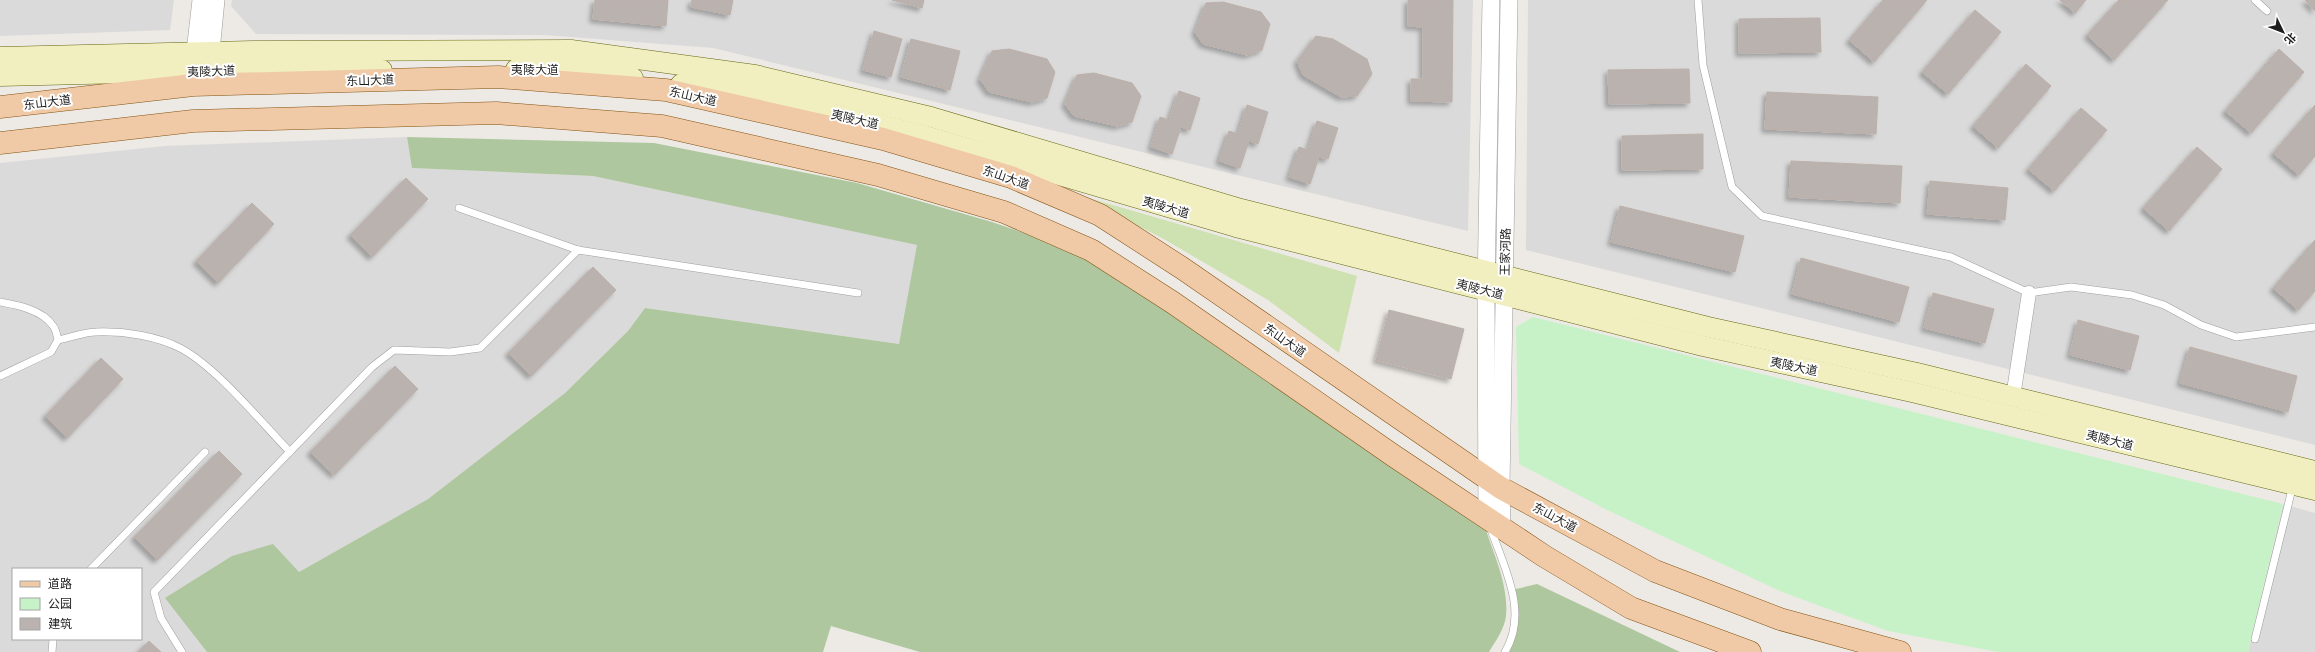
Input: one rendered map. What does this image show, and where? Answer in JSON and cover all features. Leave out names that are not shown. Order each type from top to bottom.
[{"type":"main road","name":"夷陵大道","points":[[0,57],[203,52],[571,50],[755,75],[931,117],[1241,209],[1708,327],[2013,397],[2315,471]]},
{"type":"main road","name":"夷陵大道","points":[[0,76],[253,70],[569,69],[752,94],[926,136],[1236,228],[1704,346],[1912,392],[2315,490]]},
{"type":"main road","name":"东山大道","points":[[0,107],[193,85],[498,77],[666,90],[883,139],[1011,177],[1100,215],[1182,268],[1494,483],[1655,571],[1780,619],[1900,652]]},
{"type":"main road","points":[[0,143],[193,121],[496,113],[662,126],[878,175],[1004,212],[1091,250],[1172,302],[1394,456],[1544,556],[1631,608],[1750,652]]},
{"type":"street","points":[[201,0],[203,52]]},
{"type":"street","points":[[203,52],[216,0]]},
{"type":"street","name":"王家河路","points":[[1491,0],[1496,273]]},
{"type":"street","name":"王家河路","points":[[1495,522],[1495,293],[1509,0]]},
{"type":"street","points":[[2013,397],[2030,293]]},
{"type":"lane","points":[[1698,0],[1703,65],[1732,187],[1762,216],[1951,257],[2030,293],[2071,287],[2132,295],[2164,305],[2201,325],[2236,337],[2315,327]]},
{"type":"lane","points":[[2255,0],[2267,11]]},
{"type":"lane","points":[[459,208],[578,250],[858,293]]},
{"type":"lane","points":[[182,652],[161,618],[154,592],[372,367],[394,350],[450,352],[480,348],[578,250]]},
{"type":"lane","points":[[0,302],[18,305],[43,316],[53,326],[58,340]]},
{"type":"lane","points":[[0,376],[51,352],[58,340],[95,332],[128,334],[161,340],[183,350],[209,370],[290,452]]},
{"type":"lane","points":[[92,568],[204,452]]},
{"type":"lane","points":[[2255,639],[2293,485]]},
{"type":"lane","points":[[1495,522],[1512,590],[1516,619],[1512,641],[1505,652]]},
{"type":"lane","points":[[52,652],[53,640]]},
{"type":"shaded area","points":[[0,0],[174,0],[170,30],[0,36]]},
{"type":"shaded area","points":[[232,0],[1473,0],[1468,231],[713,48],[544,35],[256,34],[231,6]]},
{"type":"shaded area","points":[[1528,0],[2315,0],[2315,445],[1526,250]]},
{"type":"shaded area","points":[[407,137],[413,168],[593,176],[918,245],[899,344],[645,308],[628,331],[565,393],[428,499],[299,572],[166,597],[207,652],[0,652],[0,163],[165,146]]},
{"type":"shaded area","points":[[2283,504],[2315,513],[2315,652],[2248,652]]},
{"type":"green space","points":[[407,137],[654,143],[857,183],[992,222],[1087,255],[1483,521],[1499,568],[1505,592],[1506,616],[1502,630],[1489,652],[920,652],[831,626],[823,652],[207,652],[165,598],[232,556],[273,544],[299,572],[428,499],[565,393],[628,331],[645,308],[899,344],[917,245],[593,176],[412,168]]},
{"type":"green space","points":[[1075,194],[1357,276],[1339,353],[1268,300],[1162,238]]},
{"type":"green space","points":[[1533,317],[2283,504],[2248,652],[1998,652],[1888,631],[1782,592],[1609,511],[1519,464],[1516,327]]},
{"type":"green space","points":[[1537,584],[1680,652],[1505,652],[1512,641],[1512,590]]},
{"type":"building","points":[[595,0],[668,0],[666,26],[593,19]]},
{"type":"building","points":[[692,0],[733,0],[730,15],[691,7]]},
{"type":"building","points":[[892,0],[924,0],[922,8]]},
{"type":"building","points":[[1408,0],[1453,0],[1452,102],[1411,101],[1411,79],[1423,79],[1423,27],[1408,26]]},
{"type":"building","points":[[1883,0],[1927,0],[1874,62],[1849,40]]},
{"type":"building","points":[[2060,0],[2086,0],[2075,13]]},
{"type":"building","points":[[2119,0],[2168,0],[2114,60],[2087,35]]},
{"type":"building","points":[[2305,0],[2315,0],[2315,11]]},
{"type":"building","points":[[1223,2],[1261,12],[1270,24],[1262,50],[1247,55],[1203,44],[1195,32],[1206,3]]},
{"type":"building","points":[[1975,10],[2001,32],[1948,94],[1922,72]]},
{"type":"building","points":[[1820,18],[1821,52],[1739,53],[1739,19]]},
{"type":"building","points":[[874,31],[902,39],[891,77],[863,70]]},
{"type":"building","points":[[1316,36],[1333,39],[1367,59],[1372,74],[1357,96],[1341,97],[1303,75],[1297,61]]},
{"type":"building","points":[[911,39],[960,51],[950,90],[901,77]]},
{"type":"building","points":[[1009,49],[1047,59],[1055,72],[1047,98],[1032,102],[989,92],[980,79],[992,51]]},
{"type":"building","points":[[2279,49],[2304,72],[2251,133],[2225,111]]},
{"type":"building","points":[[2026,64],[2051,86],[1998,148],[1973,126]]},
{"type":"building","points":[[1689,69],[1690,103],[1609,104],[1608,70]]},
{"type":"building","points":[[1094,73],[1132,83],[1141,96],[1132,122],[1117,126],[1074,116],[1065,104],[1077,75]]},
{"type":"building","points":[[1179,91],[1200,98],[1190,130],[1181,127],[1172,154],[1151,147],[1160,117],[1169,120]]},
{"type":"building","points":[[1767,92],[1878,97],[1876,134],[1765,129]]},
{"type":"building","points":[[1247,105],[1268,112],[1258,144],[1249,141],[1240,168],[1219,161],[1229,131],[1238,134]]},
{"type":"building","points":[[2315,105],[2315,156],[2299,175],[2273,153]]},
{"type":"building","points":[[2081,108],[2107,130],[2054,191],[2028,169]]},
{"type":"building","points":[[1317,121],[1338,128],[1328,159],[1319,157],[1310,184],[1289,177],[1299,147],[1308,150]]},
{"type":"building","points":[[1703,134],[1703,169],[1622,170],[1622,136]]},
{"type":"building","points":[[2197,147],[2222,169],[2169,231],[2143,208]]},
{"type":"building","points":[[1791,161],[1902,166],[1900,203],[1789,197]]},
{"type":"building","points":[[406,178],[428,199],[372,257],[350,235]]},
{"type":"building","points":[[1930,181],[2008,188],[2005,220],[1927,214]]},
{"type":"building","points":[[252,203],[274,224],[218,283],[196,261]]},
{"type":"building","points":[[1620,206],[1744,236],[1735,272],[1611,242]]},
{"type":"building","points":[[2315,240],[2315,291],[2298,310],[2273,288]]},
{"type":"building","points":[[1801,258],[1909,287],[1899,322],[1792,294]]},
{"type":"building","points":[[593,267],[616,290],[531,376],[508,353]]},
{"type":"building","points":[[1933,293],[1994,309],[1985,343],[1924,328]]},
{"type":"building","points":[[1389,310],[1464,329],[1451,379],[1376,360]]},
{"type":"building","points":[[2078,320],[2139,336],[2130,370],[2070,355]]},
{"type":"building","points":[[2190,347],[2297,376],[2288,412],[2180,383]]},
{"type":"building","points":[[101,358],[123,379],[67,438],[45,416]]},
{"type":"building","points":[[395,366],[418,389],[334,475],[310,452]]},
{"type":"building","points":[[219,451],[242,474],[157,560],[134,537]]},
{"type":"building","points":[[149,641],[161,652],[138,652]]}]
